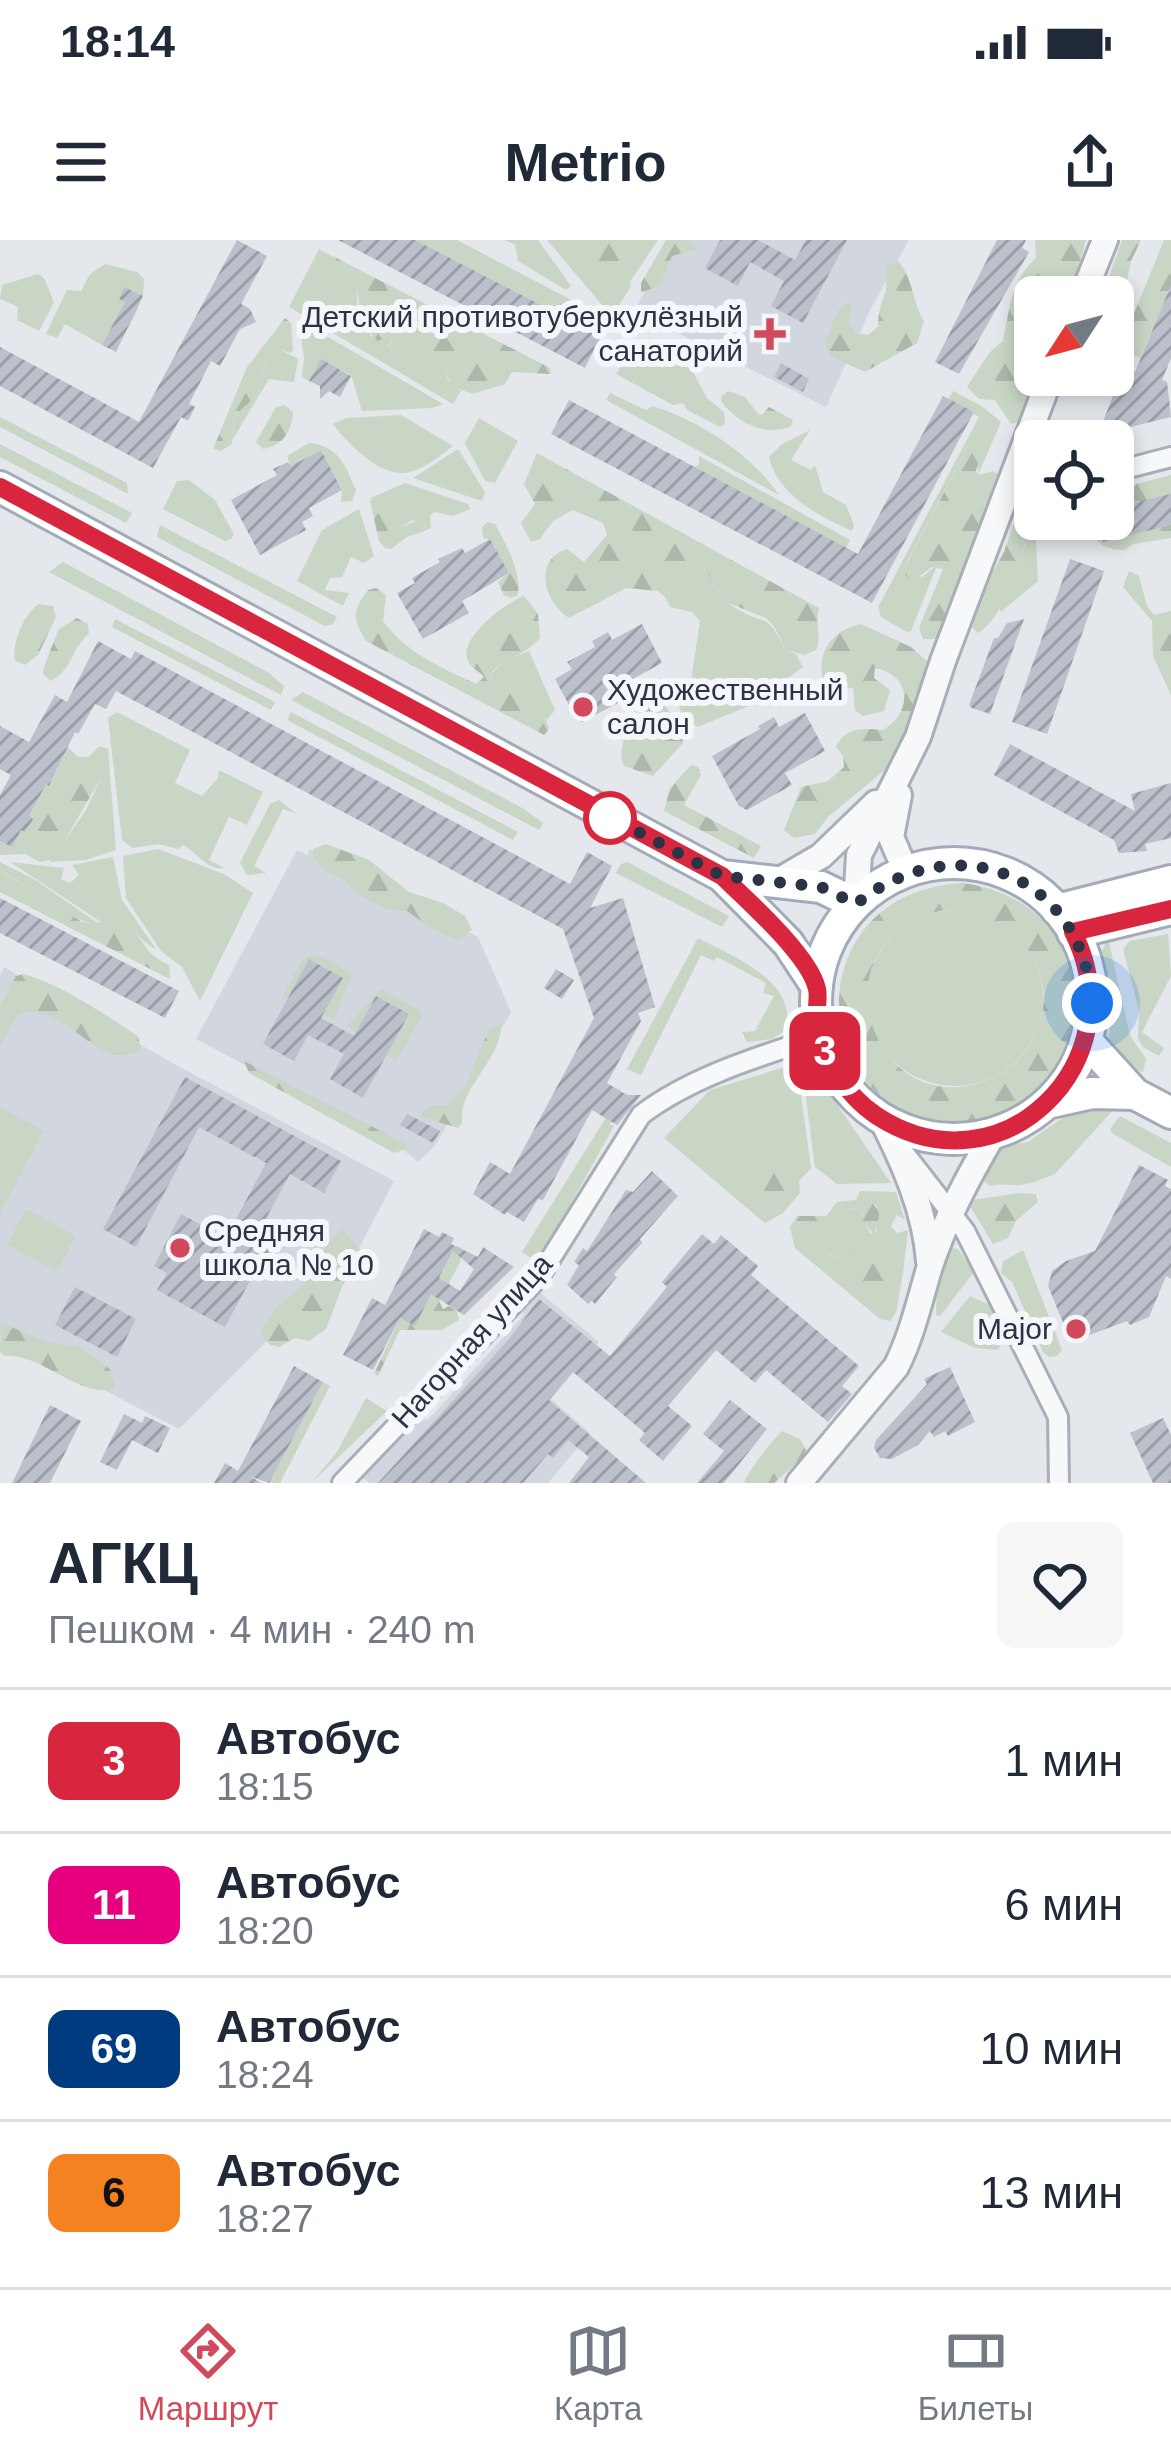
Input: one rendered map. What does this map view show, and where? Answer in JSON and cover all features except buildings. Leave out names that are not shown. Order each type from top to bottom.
[{"type":"main road","points":[[0,487],[722,876],[788,943],[817,987]]},
{"type":"main road","points":[[939,865],[988,868],[1032,888],[1065,921],[1090,985],[1086,1040],[1067,1081],[1031,1116],[994,1133],[947,1139],[886,1128],[847,1089],[820,1036],[817,987],[832,938],[856,904],[906,872],[939,865]]},
{"type":"main road","points":[[722,876],[821,887],[856,904]]},
{"type":"main road","points":[[1065,921],[1171,881]]},
{"type":"main road","points":[[1065,921],[1171,909]]},
{"type":"main road","points":[[1086,1040],[1135,1094],[1171,1113]]},
{"type":"main road","points":[[1047,1103],[1092,1093],[1135,1094]]},
{"type":"street","points":[[1090,276],[1105,240]]},
{"type":"street","points":[[1134,467],[1171,457]]},
{"type":"street","points":[[856,904],[859,855],[904,769],[1014,491]]},
{"type":"street","points":[[904,769],[891,837],[906,872]]},
{"type":"street","points":[[773,884],[821,856],[866,816],[904,769]]},
{"type":"street","name":"Нагорная улица","points":[[342,1483],[539,1277],[641,1115],[658,1102],[725,1071],[820,1036]]},
{"type":"street","points":[[886,1128],[952,1210],[982,1259],[1058,1417],[1059,1483]]},
{"type":"street","points":[[886,1128],[922,1216],[929,1269]]},
{"type":"street","points":[[799,1483],[896,1366],[952,1210],[994,1133]]},
{"type":"shaded area","name":"Детский противотуберкулёзный санаторий","points":[[674,240],[909,240],[869,312],[826,407],[634,311]]},
{"type":"shaded area","points":[[310,849],[478,937],[511,1012],[435,1146],[418,1162],[400,1147],[196,1039],[297,850],[307,855]]},
{"type":"shaded area","name":"Средняя школа № 10","points":[[4,967],[394,1181],[324,1316],[275,1333],[179,1429],[0,1336],[0,976]]},
{"type":"shaded area","points":[[537,1290],[599,1342],[551,1399],[590,1433],[548,1483],[369,1483],[361,1476],[414,1419],[428,1420],[524,1315],[520,1307]]},
{"type":"green space","points":[[415,240],[457,240],[602,316],[608,324],[601,336]]},
{"type":"green space","points":[[505,240],[538,240],[571,286],[566,290],[518,261],[515,245]]},
{"type":"green space","points":[[547,240],[569,240],[573,260],[630,282],[615,312],[603,306]]},
{"type":"green space","points":[[569,240],[658,240],[630,282],[573,260]]},
{"type":"green space","points":[[666,240],[691,240],[697,249],[672,256],[660,285],[641,293],[641,283]]},
{"type":"green space","points":[[1035,240],[1086,240],[1076,276],[1022,276],[1036,258]]},
{"type":"green space","points":[[1122,240],[1141,240],[1128,276],[1109,276]]},
{"type":"green space","points":[[1164,240],[1171,240],[1171,286],[1140,358],[1134,356],[1134,314]]},
{"type":"green space","points":[[319,249],[358,279],[357,302],[371,336],[390,335],[388,347],[418,356],[432,372],[445,366],[448,380],[461,391],[453,404],[289,307]]},
{"type":"green space","points":[[319,249],[550,368],[551,374],[512,372],[505,384],[472,394],[452,386],[444,367],[426,375],[417,356],[394,366],[386,353],[390,335],[378,341],[364,320],[357,279]]},
{"type":"green space","points":[[898,261],[924,321],[917,343],[865,372],[830,356],[825,342],[837,312],[846,303],[852,306],[849,323],[856,333],[868,335],[878,327],[886,266]]},
{"type":"green space","points":[[105,264],[137,272],[144,279],[143,296],[125,288],[119,299],[138,308],[128,329],[115,322],[102,345],[65,324],[57,338],[46,334],[67,290],[81,291],[90,274]]},
{"type":"green space","points":[[38,274],[54,302],[39,331],[17,320],[18,307],[0,299],[2,285]]},
{"type":"green space","points":[[1014,294],[1014,396],[1031,396],[1020,420],[1011,424],[995,400],[979,399],[967,387],[989,353],[1003,341]]},
{"type":"green space","points":[[285,318],[291,323],[293,350],[278,348],[267,355],[257,396],[235,415],[232,444],[221,451],[213,449],[247,367]]},
{"type":"green space","points":[[299,320],[443,404],[362,411],[351,375],[321,360],[309,381],[302,377]]},
{"type":"green space","points":[[645,341],[692,370],[707,398],[724,412],[725,424],[720,427],[687,410],[683,403],[673,405],[616,374],[634,346]]},
{"type":"green space","points":[[278,348],[298,359],[294,382],[269,379],[233,439],[235,415],[257,396],[267,355]]},
{"type":"green space","points":[[728,391],[745,397],[758,414],[769,407],[793,420],[791,426],[762,429],[743,421],[721,401]]},
{"type":"green space","points":[[953,391],[1001,422],[978,475],[978,459],[989,434],[983,417],[906,564],[904,569],[922,577],[937,565],[907,632],[881,617],[878,607],[979,417],[948,400]]},
{"type":"green space","points":[[610,393],[706,430],[754,466],[779,495],[606,400]]},
{"type":"green space","points":[[285,405],[293,412],[288,431],[276,445],[263,449],[256,442],[276,407]]},
{"type":"green space","points":[[401,415],[453,446],[416,470],[393,472],[364,456],[333,424],[347,418]]},
{"type":"green space","points":[[988,416],[993,425],[976,470],[978,475],[994,471],[1001,478],[941,639],[923,639],[919,628],[943,569],[932,567],[913,581],[904,569],[983,417]]},
{"type":"green space","points":[[0,417],[127,483],[128,494],[0,427]]},
{"type":"green space","points":[[479,418],[518,441],[495,483],[485,481],[465,443]]},
{"type":"green space","points":[[810,430],[791,460],[811,470],[815,465],[823,492],[846,505],[852,531],[801,503],[774,470],[769,457],[782,444]]},
{"type":"green space","points":[[309,443],[340,458],[356,490],[352,501],[341,502],[342,489],[321,450],[291,466],[287,456]]},
{"type":"green space","points":[[0,444],[132,513],[126,523],[0,457]]},
{"type":"green space","points":[[458,449],[485,492],[482,501],[413,478]]},
{"type":"green space","points":[[537,453],[819,608],[816,650],[804,655],[786,650],[766,618],[726,602],[701,564],[681,569],[665,597],[658,591],[626,588],[569,618],[548,592],[549,562],[567,549],[584,562],[607,535],[603,523],[573,510],[531,542],[521,523],[535,504],[524,484]]},
{"type":"green space","points":[[699,456],[850,540],[846,548],[694,467],[699,465]]},
{"type":"green space","points":[[1171,475],[1171,538],[1124,550],[1104,546],[1097,540],[1134,540],[1134,485]]},
{"type":"green space","points":[[189,480],[215,500],[234,534],[231,539],[225,541],[163,509],[177,481]]},
{"type":"green space","points":[[405,483],[468,504],[470,509],[453,516],[434,512],[431,528],[425,531],[426,525],[412,520],[401,528],[392,527],[371,498]]},
{"type":"green space","points":[[374,497],[386,507],[392,527],[419,519],[425,531],[385,548],[370,501]]},
{"type":"green space","points":[[359,509],[374,556],[364,563],[351,557],[342,577],[330,578],[325,590],[349,593],[343,606],[297,581],[322,530]]},
{"type":"green space","points":[[1014,522],[1014,540],[1037,540],[1025,544],[1001,606],[978,633],[972,627],[985,586]]},
{"type":"green space","points":[[495,524],[515,567],[518,595],[511,598],[498,582],[509,573],[490,539],[483,538],[482,527]]},
{"type":"green space","points":[[160,525],[337,617],[325,626],[157,537]]},
{"type":"green space","points":[[1027,541],[1036,542],[1038,581],[1001,612],[999,606]]},
{"type":"green space","points":[[63,562],[269,673],[284,686],[281,695],[49,572]]},
{"type":"green space","points":[[701,564],[726,600],[770,624],[803,667],[751,705],[698,727],[681,711],[677,689],[691,681],[700,621],[692,612],[670,607],[665,597],[681,569]]},
{"type":"green space","points":[[1129,571],[1139,576],[1154,615],[1171,611],[1171,695],[1153,656],[1152,621],[1123,587]]},
{"type":"green space","points":[[376,588],[386,595],[383,621],[403,642],[476,684],[484,677],[466,654],[475,633],[524,596],[538,614],[540,638],[489,676],[539,711],[549,729],[544,735],[366,641],[356,610],[368,590]]},
{"type":"green space","points":[[38,604],[53,606],[56,617],[38,655],[25,665],[15,661],[15,646],[23,623]]},
{"type":"green space","points":[[77,618],[88,624],[89,633],[51,681],[43,674],[59,629]]},
{"type":"green space","points":[[115,619],[275,702],[271,710],[112,627]]},
{"type":"green space","points":[[861,624],[911,647],[929,663],[928,673],[909,733],[886,769],[829,816],[815,834],[794,838],[784,830],[801,787],[828,781],[844,767],[836,747],[850,732],[883,730],[900,714],[902,686],[887,672],[875,668],[874,678],[890,690],[884,711],[863,716],[855,710],[853,688],[833,690],[824,682],[822,662],[828,644],[842,631]]},
{"type":"green space","points":[[529,651],[555,710],[547,720],[489,676],[505,660]]},
{"type":"green space","points":[[303,692],[543,823],[539,830],[291,700]]},
{"type":"green space","points":[[659,696],[683,732],[683,743],[653,776],[624,766],[622,747],[636,717]]},
{"type":"green space","points":[[117,712],[190,750],[175,783],[202,796],[219,770],[263,792],[247,825],[229,817],[209,860],[225,868],[208,864],[183,845],[178,849],[158,844],[133,848],[122,840],[108,718]]},
{"type":"green space","points":[[291,712],[518,832],[513,840],[287,720]]},
{"type":"green space","points":[[99,746],[108,749],[116,850],[86,860],[50,862],[86,810],[101,778],[72,770],[27,841],[25,854],[0,855],[0,841],[12,847],[21,830],[26,831],[29,816],[68,747],[78,757],[89,757]]},
{"type":"green space","points":[[93,761],[101,768],[101,778],[54,859],[40,862],[25,854],[27,841],[72,770]]},
{"type":"green space","points":[[691,765],[701,775],[684,805],[761,846],[754,858],[664,811],[670,788]]},
{"type":"green space","points":[[279,800],[297,814],[283,809],[254,866],[266,873],[247,875],[240,863],[270,804]]},
{"type":"green space","points":[[326,844],[369,860],[409,892],[443,903],[465,916],[472,930],[459,940],[407,911],[387,909],[356,894],[313,858],[313,849]]},
{"type":"green space","points":[[158,849],[224,874],[253,893],[200,1001],[182,967],[161,951],[126,898],[123,856]]},
{"type":"green space","points":[[113,857],[122,900],[156,949],[123,918],[116,914],[101,922],[10,862],[64,868],[61,879],[70,883],[79,875],[72,865]]},
{"type":"green space","points":[[0,862],[98,923],[61,911],[0,871]]},
{"type":"green space","points":[[627,862],[729,916],[722,927],[616,873]]},
{"type":"green space","points":[[0,871],[82,922],[98,923],[116,914],[124,919],[150,953],[169,965],[170,979],[0,892]]},
{"type":"green space","points":[[963,883],[1016,900],[1052,931],[1071,970],[1076,1013],[1065,1055],[1041,1090],[1003,1114],[953,1122],[904,1110],[868,1083],[846,1046],[839,1003],[847,961],[870,923],[908,895]],"holes":[[[944,910],[988,918],[1022,943],[1042,979],[1043,1001],[1036,1033],[1015,1063],[992,1078],[951,1087],[916,1078],[889,1056],[872,1026],[868,991],[877,957],[902,928]]]},
{"type":"green space","points":[[955,910],[989,916],[1017,936],[1037,964],[1043,998],[1037,1032],[1017,1060],[989,1080],[955,1086],[921,1080],[893,1060],[873,1032],[867,998],[873,964],[893,936],[921,916]]},
{"type":"green space","points":[[1168,934],[1171,976],[1142,1032],[1164,1048],[1159,1056],[1138,1039],[1139,1010],[1123,949],[1130,941]]},
{"type":"green space","points":[[698,938],[744,962],[772,984],[787,1013],[786,1030],[772,1039],[747,1042],[742,1032],[755,1031],[774,996],[763,993],[766,983],[717,957],[714,961],[701,955],[641,1075],[627,1069]]},
{"type":"green space","points":[[1108,938],[1130,1035],[1146,1059],[1143,1072],[1120,1065],[1109,1038],[1111,1013],[1101,953]]},
{"type":"green space","points":[[311,955],[322,956],[352,974],[334,1020],[323,1014],[343,978],[310,959],[287,999],[282,998],[301,962]]},
{"type":"green space","points":[[24,974],[111,1018],[138,1036],[141,1049],[125,1055],[110,1053],[49,1015],[33,1012],[17,1016],[0,1046],[0,1006],[16,976]]},
{"type":"green space","points":[[381,989],[419,1010],[421,1018],[396,1061],[386,1055],[408,1014],[376,996],[356,1032],[347,1026]]},
{"type":"green space","points":[[501,1023],[495,1049],[467,1097],[458,1128],[419,1116],[429,1106],[447,1105],[464,1089],[489,1029]]},
{"type":"green space","points":[[805,1058],[891,1183],[837,1184],[815,1167],[801,1061]]},
{"type":"green space","points":[[244,1061],[406,1144],[406,1149],[394,1153],[249,1073]]},
{"type":"green space","points":[[788,1066],[798,1073],[811,1168],[799,1181],[800,1193],[783,1213],[765,1223],[664,1138],[710,1090]]},
{"type":"green space","points":[[621,1088],[609,1110],[615,1114],[610,1124],[614,1126],[550,1241],[533,1259],[522,1252],[607,1116],[613,1091]]},
{"type":"green space","points":[[1095,1104],[1115,1108],[1055,1174],[1029,1184],[1037,1170],[1030,1164],[982,1170],[996,1147],[1028,1142],[1075,1109]]},
{"type":"green space","points":[[0,1107],[44,1131],[0,1213]]},
{"type":"green space","points":[[1120,1116],[1171,1143],[1171,1167],[1113,1134],[1110,1129]]},
{"type":"green space","points":[[1030,1164],[1037,1170],[1024,1184],[990,1186],[981,1179],[988,1167]]},
{"type":"green space","points":[[740,1171],[777,1173],[792,1194],[766,1219],[728,1187]]},
{"type":"green space","points":[[860,1191],[896,1192],[905,1220],[897,1215],[891,1226],[897,1233],[908,1230],[903,1273],[879,1270],[872,1254],[855,1248],[835,1259],[829,1253],[845,1209],[863,1208],[870,1233],[877,1233],[877,1206]]},
{"type":"green space","points":[[860,1191],[880,1211],[875,1236],[862,1220],[863,1208],[845,1209],[829,1254],[835,1259],[855,1247],[873,1254],[879,1269],[903,1273],[890,1321],[880,1319],[795,1248],[790,1227],[797,1216],[826,1216],[837,1202],[856,1200]]},
{"type":"green space","points":[[1036,1194],[1038,1202],[1016,1221],[1008,1238],[993,1244],[971,1200]]},
{"type":"green space","points":[[26,1209],[76,1236],[57,1271],[7,1245]]},
{"type":"green space","points":[[343,1229],[362,1252],[326,1329],[309,1341],[295,1338],[279,1347],[270,1345],[261,1334],[267,1319],[304,1283],[328,1243]]},
{"type":"green space","points":[[456,1246],[462,1248],[460,1263],[439,1301],[443,1309],[449,1306],[457,1311],[459,1320],[442,1330],[400,1330],[378,1376],[374,1374],[400,1318],[415,1325]]},
{"type":"green space","points":[[949,1247],[958,1249],[974,1272],[940,1316],[936,1315],[937,1279]]},
{"type":"green space","points":[[1023,1250],[1062,1350],[1057,1356],[1043,1352],[1012,1282],[1001,1273],[1003,1261]]},
{"type":"green space","points":[[970,1296],[994,1307],[1007,1332],[998,1350],[975,1348],[941,1332]]},
{"type":"green space","points":[[1,1323],[51,1343],[78,1346],[110,1369],[115,1387],[90,1388],[33,1361],[5,1356],[0,1352]]},
{"type":"green space","points":[[323,1382],[330,1386],[280,1483],[269,1483]]},
{"type":"green space","points":[[366,1398],[387,1411],[311,1483],[337,1452]]},
{"type":"green space","points":[[782,1431],[800,1439],[806,1450],[803,1458],[774,1483],[744,1483],[760,1457]]},
{"type":"bus line","name":"3","points":[[0,487],[722,876],[788,943],[817,987],[820,1036],[847,1089],[868,1109],[902,1129],[947,1139],[971,1138],[1013,1126],[1047,1103],[1075,1068],[1090,1022],[1087,967],[1073,932],[1171,909]]},
{"type":"place","name":"Детский противотуберкулёзный санаторий","points":[[770,334]]},
{"type":"place","name":"Художественный салон","points":[[583,707]]},
{"type":"place","name":"Средняя школа № 10","points":[[180,1248]]},
{"type":"place","name":"Major","points":[[1076,1329]]},
{"type":"route","points":[[610,818],[606,815],[722,876],[821,887],[856,904],[891,879],[922,867],[972,865],[1004,873],[1045,898],[1066,921],[1082,949],[1092,1003]]}]
